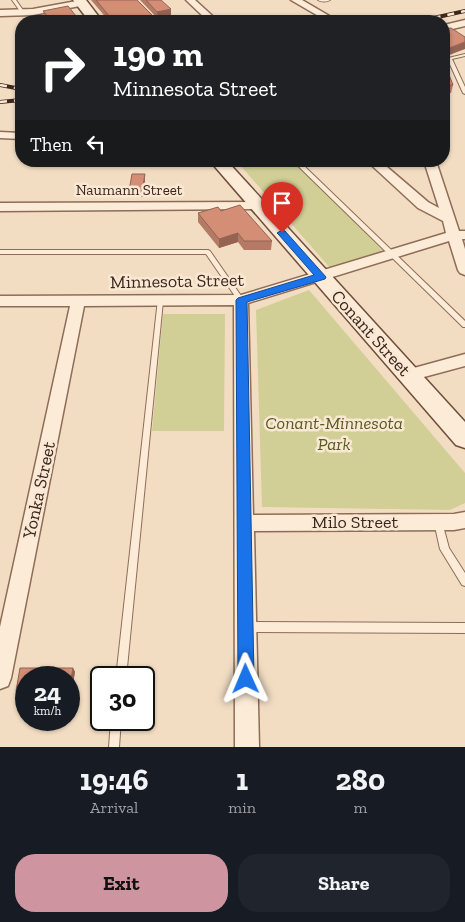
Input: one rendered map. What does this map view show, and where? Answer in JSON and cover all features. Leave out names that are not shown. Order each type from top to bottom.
[{"type":"main road","points":[[80,2],[91,15]]},
{"type":"main road","name":"Conant Street","points":[[223,167],[463,433]]},
{"type":"street","points":[[190,0],[206,15]]},
{"type":"street","points":[[296,0],[322,15]]},
{"type":"street","points":[[0,14],[24,13],[80,2]]},
{"type":"street","points":[[450,27],[464,24]]},
{"type":"street","points":[[0,135],[15,136]]},
{"type":"street","points":[[380,167],[423,205],[449,219]]},
{"type":"street","points":[[432,167],[449,219],[460,235],[465,270]]},
{"type":"street","name":"Naumann Street","points":[[0,207],[258,206]]},
{"type":"street","name":"Minnesota Street","points":[[0,301],[241,300],[460,235]]},
{"type":"street","points":[[241,300],[247,747]]},
{"type":"street","name":"Yonka Street","points":[[0,678],[78,301]]},
{"type":"street","points":[[409,375],[465,360]]},
{"type":"street","name":"Milo Street","points":[[244,523],[438,522],[465,520]]},
{"type":"lane","points":[[14,0],[24,13]]},
{"type":"lane","points":[[320,0],[328,0]]},
{"type":"lane","points":[[465,55],[450,58],[465,93]]},
{"type":"lane","points":[[302,167],[465,325]]},
{"type":"lane","points":[[0,252],[208,252],[241,300]]},
{"type":"lane","points":[[122,666],[160,301]]},
{"type":"lane","points":[[438,522],[445,549],[465,582]]},
{"type":"lane","points":[[245,627],[465,628]]},
{"type":"lane","points":[[114,747],[115,731]]},
{"type":"green space","points":[[242,167],[302,167],[384,252],[331,269]]},
{"type":"green space","name":"Conant-Minnesota Park","points":[[309,290],[465,473],[465,503],[450,510],[262,507],[256,310]]},
{"type":"green space","name":"Conant-Minnesota Park","points":[[163,314],[225,314],[224,431],[152,431]]},
{"type":"building","points":[[96,0],[137,0],[152,15],[108,15]]},
{"type":"building","points":[[146,0],[161,0],[171,9],[157,12]]},
{"type":"building","points":[[68,6],[75,15],[46,15],[43,11]]},
{"type":"building","points":[[450,28],[465,37],[465,42],[450,48]]},
{"type":"building","points":[[132,174],[145,174],[142,191],[129,191]]},
{"type":"building","points":[[240,205],[272,241],[244,241],[238,233],[219,239],[198,213],[218,207],[221,211]]},
{"type":"railway","points":[[447,15],[465,11]]},
{"type":"railway","points":[[0,85],[15,88]]},
{"type":"railway","points":[[0,102],[15,101]]},
{"type":"route","points":[[246,679],[241,300],[321,277],[282,233]]}]
